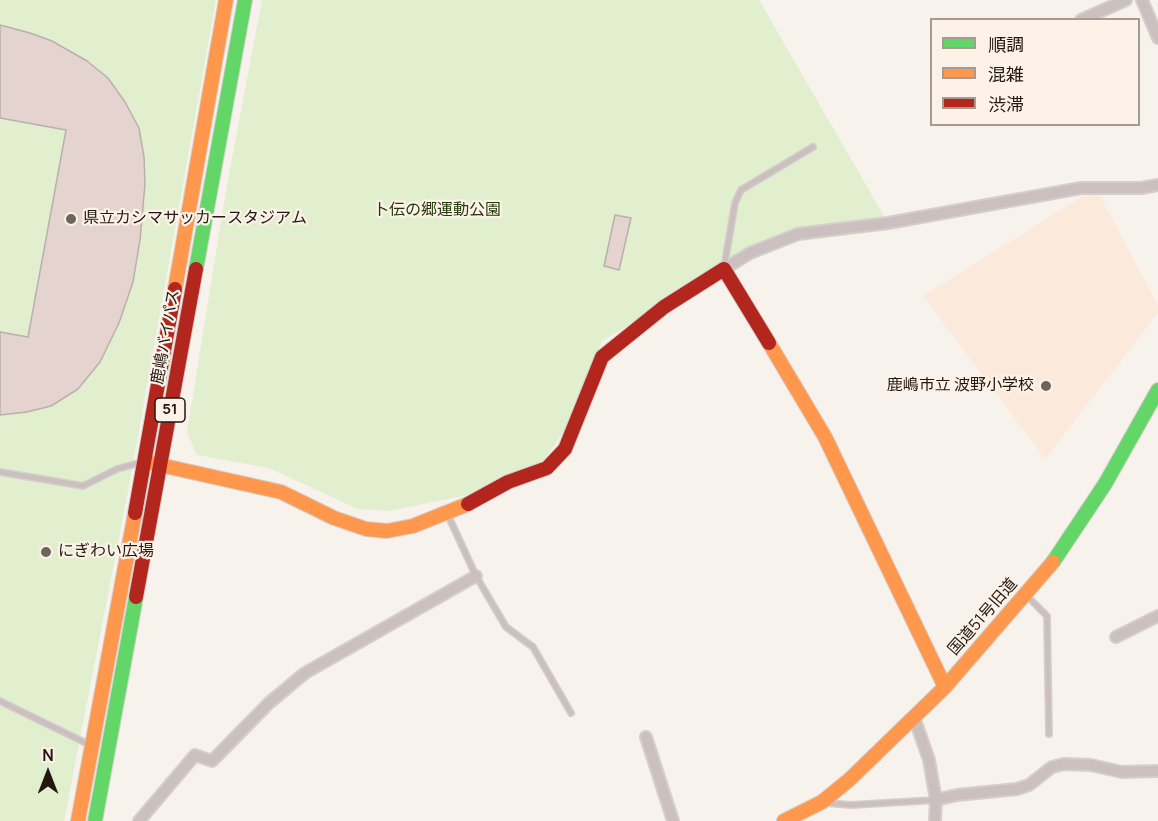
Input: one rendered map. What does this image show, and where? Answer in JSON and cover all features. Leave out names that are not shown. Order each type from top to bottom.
[{"type":"main road","name":"鹿嶋バイパス","points":[[78,821],[226,0]]},
{"type":"main road","name":"鹿嶋バイパス","points":[[95,821],[245,0]]},
{"type":"main road","points":[[143,462],[281,492],[333,518],[366,529],[387,531],[413,526],[475,501],[508,482],[547,468],[565,449],[602,357],[664,307],[724,269],[825,437],[945,687]]},
{"type":"main road","name":"国道51号旧道","points":[[784,821],[822,802],[849,780],[945,687],[1060,555],[1154,408],[1158,390]]},
{"type":"street","points":[[1086,18],[1126,0]]},
{"type":"street","points":[[1142,0],[1158,38]]},
{"type":"street","points":[[724,269],[750,253],[798,234],[888,223],[1081,188],[1141,188],[1158,185]]},
{"type":"street","points":[[139,821],[195,755],[212,761],[269,703],[304,673],[476,576]]},
{"type":"street","points":[[1116,637],[1158,616]]},
{"type":"street","points":[[914,717],[929,760],[936,801],[935,821]]},
{"type":"street","points":[[646,737],[673,821]]},
{"type":"street","points":[[936,801],[957,795],[1017,789],[1029,785],[1052,767],[1064,764],[1091,765],[1122,772],[1158,771]]},
{"type":"lane","points":[[724,269],[735,203],[741,190],[813,147]]},
{"type":"lane","points":[[0,472],[83,486],[117,469],[143,462]]},
{"type":"lane","points":[[447,513],[476,576],[506,627],[533,647],[572,713]]},
{"type":"lane","points":[[1024,594],[1047,616],[1049,734]]},
{"type":"lane","points":[[0,701],[91,746]]},
{"type":"lane","points":[[822,802],[851,805],[936,801]]},
{"type":"shaded area","name":"鹿嶋市立 波野小学校","points":[[1096,188],[1158,306],[1158,313],[1045,459],[923,296]]},
{"type":"green space","points":[[0,0],[216,0],[129,486],[64,821],[0,821]]},
{"type":"green space","name":"卜伝の郷運動公園","points":[[262,0],[759,0],[888,223],[798,234],[750,253],[602,341],[565,430],[544,460],[477,493],[389,511],[358,509],[269,468],[197,455],[187,432],[227,185]]},
{"type":"building","name":"県立カシマサッカースタジアム","points":[[0,25],[52,41],[87,61],[108,78],[125,102],[139,128],[144,157],[145,184],[140,240],[133,282],[119,323],[100,362],[78,389],[51,406],[0,415],[0,332],[28,337],[66,130],[0,118]]},
{"type":"building","points":[[615,215],[631,218],[619,270],[604,266]]},
{"type":"traffic: fast","points":[[196,269],[245,0]]},
{"type":"traffic: fast","points":[[1053,562],[1105,484],[1158,390]]},
{"type":"traffic: fast","points":[[95,821],[136,597]]},
{"type":"traffic: slow","points":[[175,289],[226,0]]},
{"type":"traffic: slow","points":[[769,343],[825,437],[945,687]]},
{"type":"traffic: slow","points":[[151,463],[281,492],[334,518],[366,529],[387,531],[413,526],[468,504]]},
{"type":"traffic: slow","points":[[78,821],[135,513]]},
{"type":"traffic: slow","points":[[784,821],[822,802],[849,780],[945,687],[1053,562]]},
{"type":"traffic: jam","points":[[136,597],[196,269]]},
{"type":"traffic: jam","points":[[468,504],[508,482],[547,468],[565,449],[602,357],[664,307],[724,269],[769,343]]},
{"type":"traffic: jam","points":[[135,513],[175,289]]},
{"type":"place","name":"県立カシマサッカースタジアム","points":[[71,219]]},
{"type":"place","name":"鹿嶋市立 波野小学校","points":[[1046,386]]},
{"type":"place","name":"にぎわい広場","points":[[46,552]]}]
